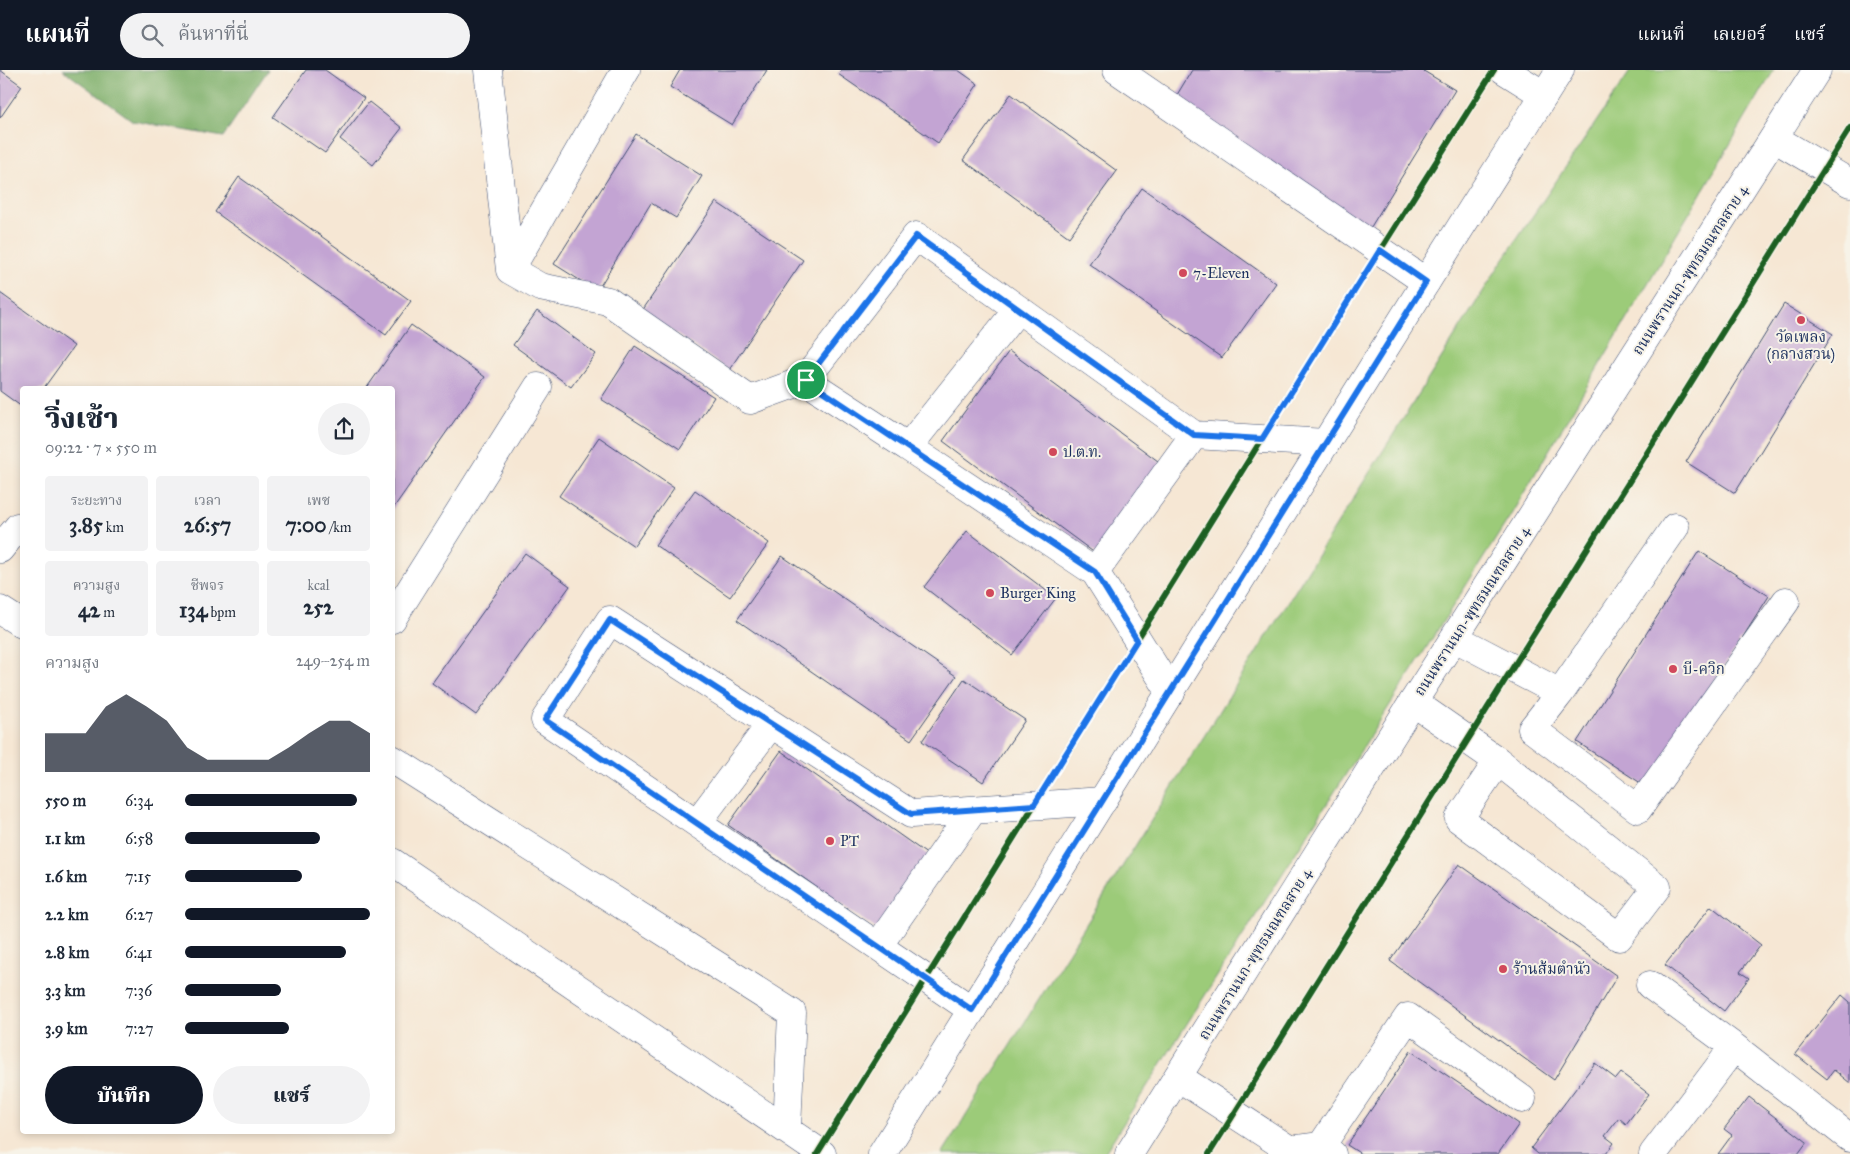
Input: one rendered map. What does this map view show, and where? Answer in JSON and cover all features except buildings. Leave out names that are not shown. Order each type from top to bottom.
[{"type":"main road","points":[[488,70],[510,270]]},
{"type":"main road","points":[[510,270],[626,70]]},
{"type":"main road","points":[[1117,70],[1426,282]]},
{"type":"main road","points":[[1504,70],[1544,95]]},
{"type":"main road","points":[[882,1154],[1560,70]]},
{"type":"main road","name":"ถนนพรานนก-พุทธมณฑลสาย 4","points":[[1129,1154],[1413,702],[1817,70]]},
{"type":"main road","points":[[1774,138],[1850,183]]},
{"type":"main road","points":[[510,270],[540,287],[608,301],[750,400],[806,380],[916,236],[1194,435],[1326,443]]},
{"type":"main road","points":[[908,447],[1018,309]]},
{"type":"main road","points":[[806,380],[1095,572],[1171,693]]},
{"type":"main road","points":[[395,614],[538,387]]},
{"type":"main road","points":[[1095,572],[1194,435]]},
{"type":"main road","points":[[0,549],[18,527],[20,528]]},
{"type":"main road","points":[[1675,527],[1560,693],[1532,730],[1638,809],[1786,601]]},
{"type":"main road","points":[[0,610],[20,623]]},
{"type":"main road","points":[[972,1010],[545,720],[610,620],[911,814],[1103,801]]},
{"type":"main road","points":[[1455,638],[1560,693]]},
{"type":"main road","points":[[1413,702],[1498,761],[1656,887],[1619,937],[1459,819],[1498,761]]},
{"type":"main road","points":[[697,823],[771,724]]},
{"type":"main road","points":[[395,761],[792,1013],[787,1130]]},
{"type":"main road","points":[[878,946],[974,810]]},
{"type":"main road","points":[[395,864],[822,1154]]},
{"type":"main road","points":[[1650,985],[1734,1046],[1850,1138]]},
{"type":"main road","points":[[1178,1077],[1290,1150],[1327,1150],[1408,1017],[1522,1099]]},
{"type":"main road","points":[[1653,1154],[1734,1046]]},
{"type":"green space","points":[[63,70],[268,70],[223,137],[133,121]]},
{"type":"green space","points":[[1631,70],[1774,70],[1509,518],[1104,1154],[942,1154],[1499,266]]},
{"type":"cycle path","points":[[817,1154],[1326,336],[1494,70]]},
{"type":"cycle path","points":[[1209,1154],[1850,128]]},
{"type":"place","name":"7-Eleven","points":[[1183,273]]},
{"type":"place","name":"วัดเพลง (กลางสวน)","points":[[1801,320]]},
{"type":"place","name":"ป.ต.ท.","points":[[1053,452]]},
{"type":"place","name":"Burger King","points":[[990,593]]},
{"type":"place","name":"บี-ควิก","points":[[1673,669]]},
{"type":"place","name":"PT","points":[[830,841]]},
{"type":"place","name":"ร้านส้มตำนัว","points":[[1503,969]]},
{"type":"route","points":[[916,236],[1194,435],[1262,439],[1380,250],[1426,282],[972,1010],[545,720],[610,620],[911,814],[1034,805],[1137,640],[1095,572],[806,380],[916,236]]}]
